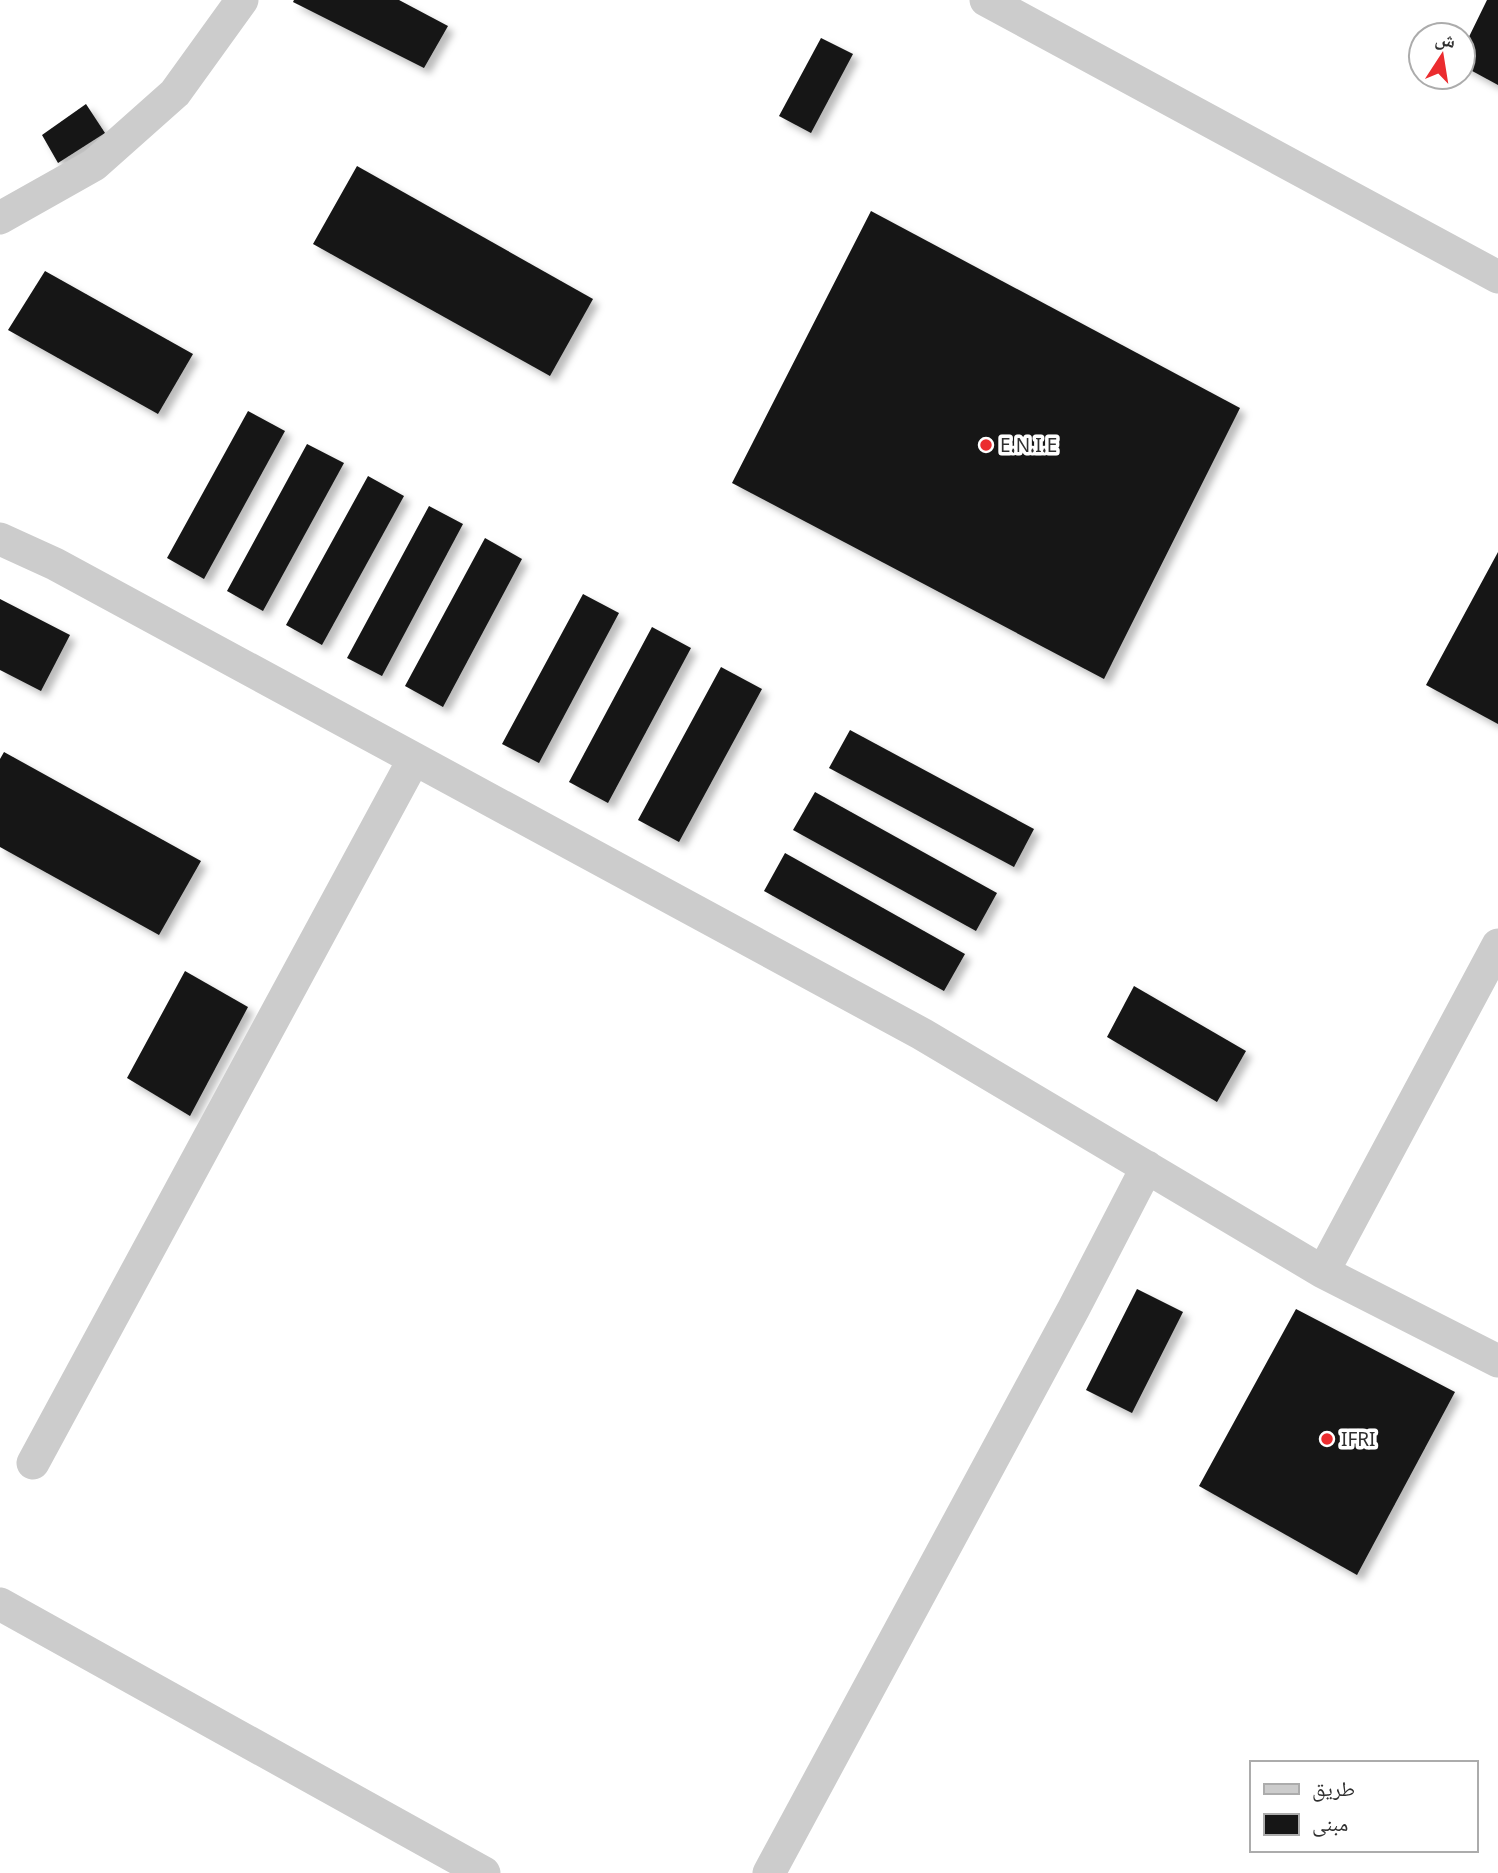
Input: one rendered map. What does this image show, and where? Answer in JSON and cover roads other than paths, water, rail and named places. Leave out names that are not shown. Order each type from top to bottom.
[{"type":"lane","points":[[0,218],[94,165],[175,93],[242,0]]},
{"type":"lane","points":[[986,0],[1498,277]]},
{"type":"lane","points":[[0,539],[55,564],[922,1034],[1323,1272],[1498,1361]]},
{"type":"lane","points":[[33,1463],[414,759]]},
{"type":"lane","points":[[1323,1272],[1498,945]]},
{"type":"lane","points":[[769,1873],[1074,1308],[1147,1167]]},
{"type":"lane","points":[[0,1604],[484,1873]]},
{"type":"place","name":"E.N.I.E","points":[[986,445]]},
{"type":"place","name":"IFRI","points":[[1327,1439]]}]
